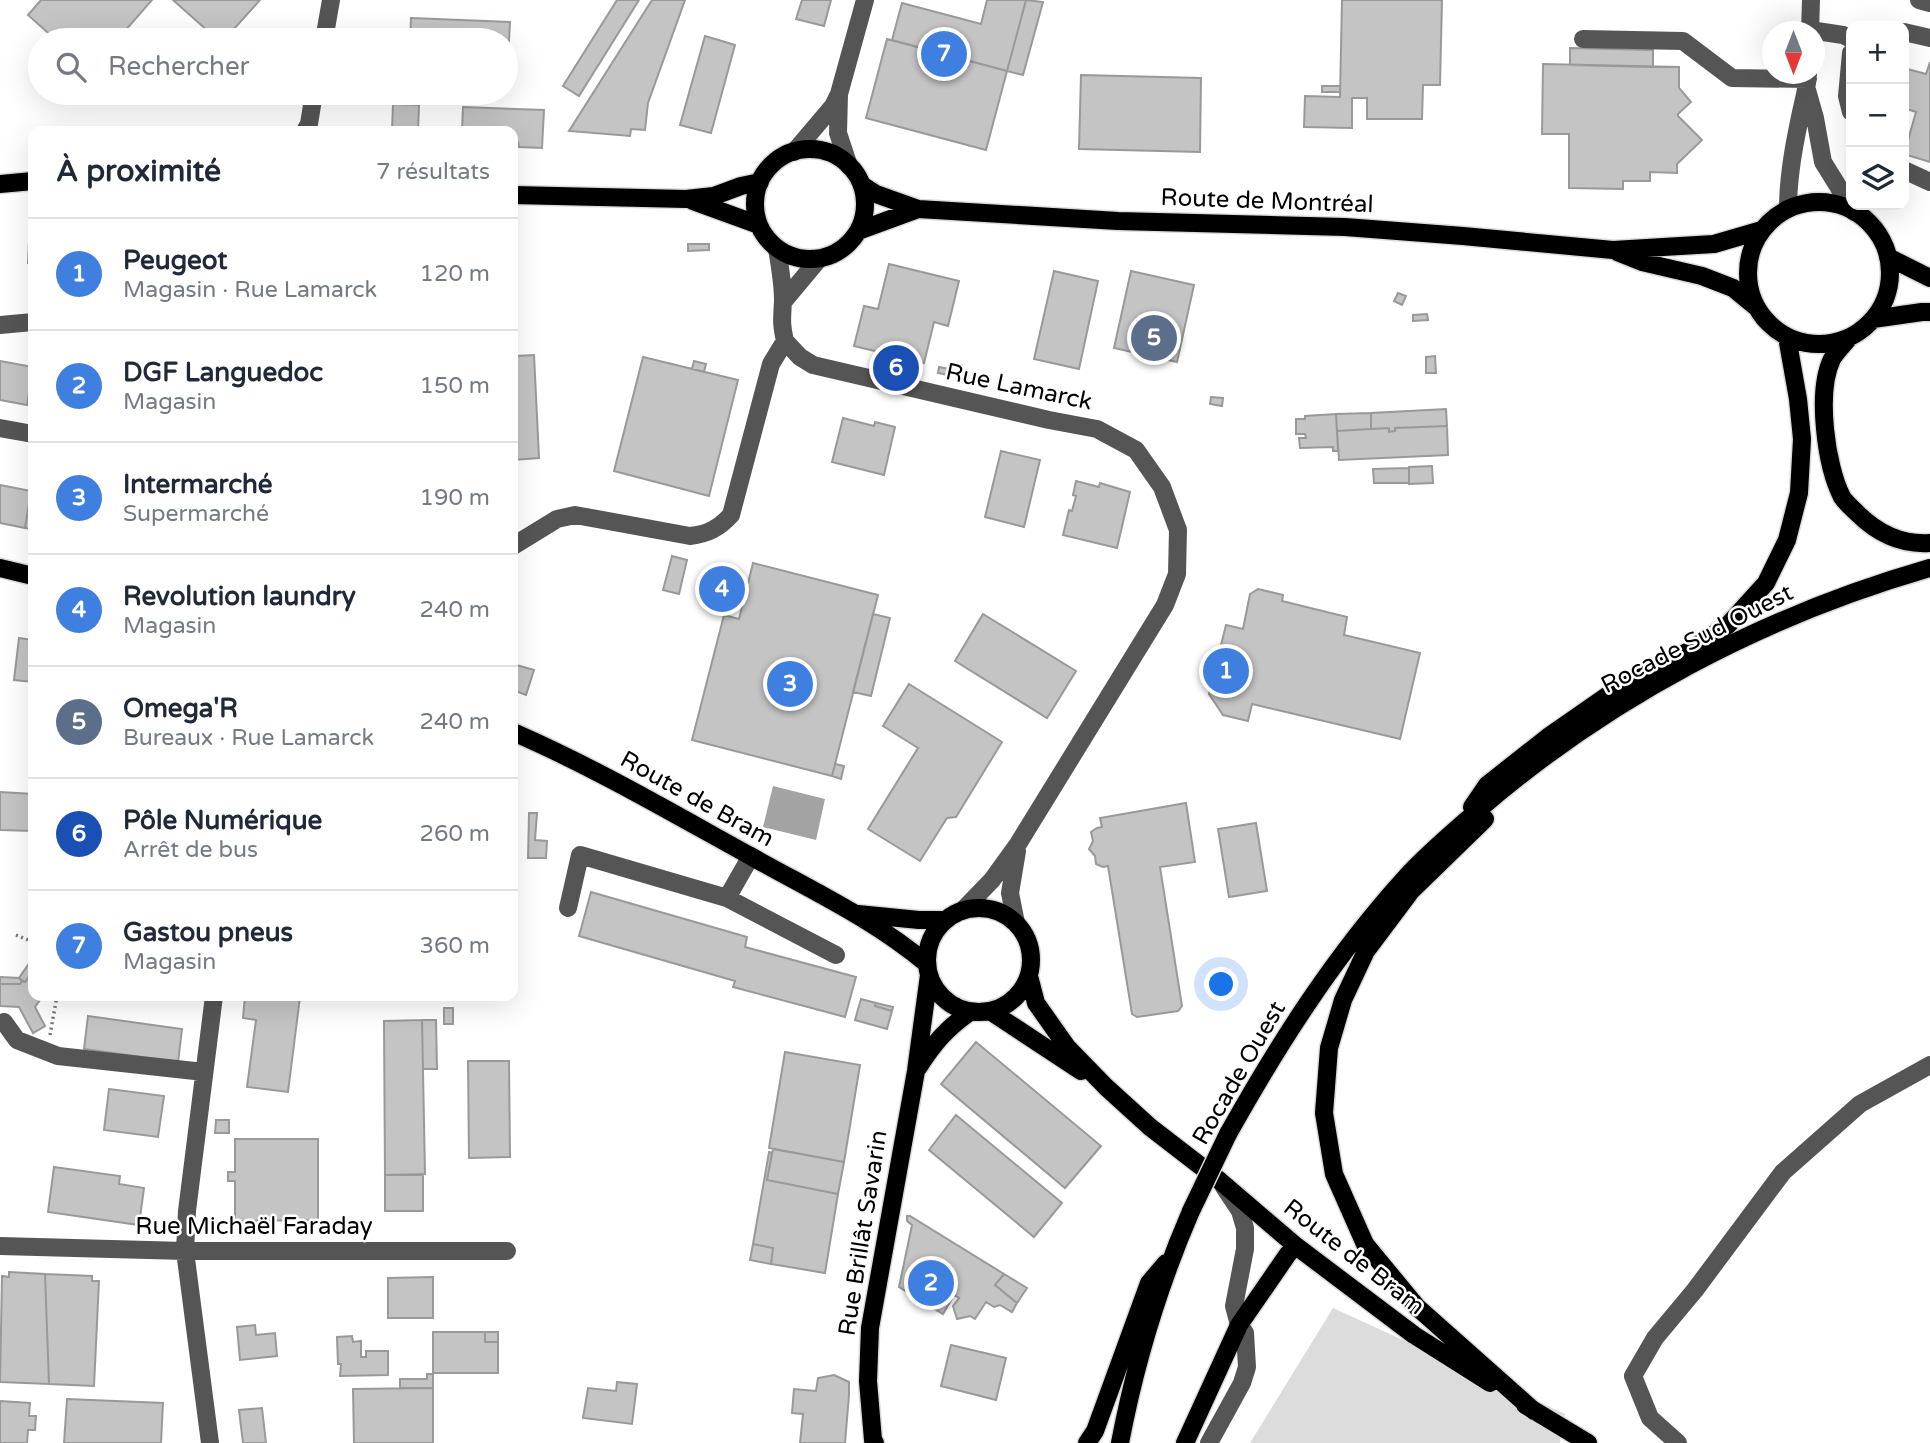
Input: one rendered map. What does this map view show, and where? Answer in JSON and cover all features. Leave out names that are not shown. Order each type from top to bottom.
[{"type":"main road","points":[[809,149],[824,151],[849,166],[862,185],[865,201],[864,217],[848,244],[835,254],[819,259],[804,259],[777,249],[766,238],[755,211],[755,196],[760,182],[774,163],[794,152],[809,149]]},
{"type":"main road","points":[[0,184],[28,181]]},
{"type":"main road","points":[[518,195],[686,199],[714,196],[760,182]]},
{"type":"main road","name":"Route de Montréal","points":[[862,185],[876,194],[918,209],[1118,221],[1345,227],[1613,250],[1714,244],[1762,230]]},
{"type":"main road","points":[[686,199],[759,225]]},
{"type":"main road","points":[[1849,338],[1829,343],[1808,343],[1787,337],[1769,324],[1755,306],[1748,280],[1750,254],[1762,230],[1773,218],[1788,209],[1809,203],[1833,203],[1870,223],[1881,239],[1888,257],[1890,279],[1884,300],[1873,319],[1849,338],[1832,359],[1825,385],[1824,423],[1830,462],[1843,499],[1870,526],[1891,537],[1919,544],[1930,543]]},
{"type":"main road","name":"Route de Montréal","points":[[858,231],[918,209]]},
{"type":"main road","name":"Route de Montréal","points":[[1613,250],[1642,262],[1702,276],[1733,288],[1755,306]]},
{"type":"main road","points":[[1888,257],[1930,278]]},
{"type":"main road","points":[[1873,319],[1930,313]]},
{"type":"main road","points":[[1457,830],[1487,785],[1507,769],[1607,696],[1728,625],[1766,583],[1787,540],[1799,493],[1802,439],[1787,337]]},
{"type":"main road","points":[[0,568],[28,575]]},
{"type":"main road","name":"Rocade Sud Ouest","points":[[1504,788],[1611,710],[1712,653],[1855,591],[1930,568]]},
{"type":"main road","name":"Route de Bram","points":[[518,734],[594,770],[855,913],[910,950],[928,970],[935,989],[944,999],[971,1012]]},
{"type":"main road","points":[[1534,1411],[1417,1307],[1365,1244],[1334,1174],[1324,1113],[1329,1048],[1343,1000],[1366,951],[1411,891],[1575,734]]},
{"type":"main road","name":"Rocade Ouest","points":[[1120,1443],[1146,1337],[1171,1258],[1228,1134],[1263,1072],[1319,985],[1407,876],[1504,788]]},
{"type":"main road","name":"Route de Bram","points":[[855,913],[919,920],[954,915],[976,908],[991,909],[1004,914],[1025,934],[1030,948],[1029,976],[1037,1003],[1067,1047],[1105,1087],[1296,1246],[1414,1335],[1588,1443]]},
{"type":"main road","points":[[928,970],[928,948],[935,932],[954,915]]},
{"type":"main road","name":"Rue Brillât Savarin","points":[[877,1442],[867,1381],[870,1328],[916,1071],[928,970]]},
{"type":"main road","points":[[971,1012],[990,1011],[1003,1006],[1023,988],[1029,976]]},
{"type":"main road","name":"Route de Bram","points":[[990,1011],[1105,1087]]},
{"type":"main road","name":"Rue Brillât Savarin","points":[[916,1071],[934,1042],[954,1023],[971,1012]]},
{"type":"main road","points":[[1185,1443],[1239,1325],[1296,1246]]},
{"type":"main road","points":[[1087,1443],[1094,1431],[1149,1283],[1171,1258]]},
{"type":"street","points":[[326,28],[331,0]]},
{"type":"street","points":[[849,166],[838,133],[839,94],[865,0]]},
{"type":"street","points":[[1810,21],[1811,0]]},
{"type":"street","points":[[1919,0],[1930,3]]},
{"type":"street","points":[[1825,33],[1846,36]]},
{"type":"street","points":[[1909,33],[1930,38]]},
{"type":"street","points":[[1583,39],[1683,41],[1732,78],[1762,79]]},
{"type":"street","points":[[1788,209],[1799,120],[1807,84]]},
{"type":"street","points":[[1809,84],[1823,162],[1854,212]]},
{"type":"street","points":[[794,152],[839,94]]},
{"type":"street","points":[[308,126],[312,105]]},
{"type":"street","points":[[1909,172],[1930,182]]},
{"type":"street","points":[[518,543],[556,519],[575,514],[690,536],[704,534],[722,524],[731,515],[771,364],[785,341],[780,322],[783,302],[777,249]]},
{"type":"street","points":[[783,302],[819,259]]},
{"type":"street","points":[[0,325],[28,322]]},
{"type":"street","name":"Rue Lamarck","points":[[785,341],[800,357],[813,365],[1097,429],[1136,450],[1162,487],[1178,530],[1177,574],[1165,605],[1018,844],[992,880],[954,915]]},
{"type":"street","points":[[0,428],[28,433]]},
{"type":"street","name":"Rue Lamarck","points":[[1016,923],[1010,893],[1018,844]]},
{"type":"street","points":[[568,908],[580,855],[727,898],[836,956]]},
{"type":"street","points":[[727,898],[751,856]]},
{"type":"street","points":[[209,1443],[185,1251],[187,1211],[213,1001]]},
{"type":"street","points":[[4,1022],[17,1040],[58,1056],[204,1072]]},
{"type":"street","points":[[1678,1443],[1650,1418],[1633,1376],[1655,1338],[1695,1290],[1783,1172],[1860,1104],[1930,1065]]},
{"type":"street","points":[[1209,1443],[1242,1383],[1247,1367],[1245,1334],[1239,1325],[1234,1306],[1245,1249],[1245,1228],[1240,1211],[1220,1181]]},
{"type":"street","name":"Rue Michaël Faraday","points":[[0,1246],[185,1251],[507,1251]]},
{"type":"path","points":[[16,935],[28,940]]},
{"type":"path","points":[[56,1001],[49,1034],[58,1056]]},
{"type":"shaded area","points":[[773,786],[825,799],[816,840],[763,827]]},
{"type":"shaded area","points":[[1333,1308],[1565,1414],[1560,1443],[1250,1443]]},
{"type":"building","points":[[41,0],[152,0],[128,28],[43,28],[28,15]]},
{"type":"building","points":[[173,0],[260,0],[235,28],[204,28]]},
{"type":"building","points":[[617,0],[639,0],[579,96],[563,86]]},
{"type":"building","points":[[652,0],[685,0],[648,103],[645,130],[631,129],[630,136],[569,131]]},
{"type":"building","points":[[802,0],[831,0],[824,26],[796,19]]},
{"type":"building","points":[[987,0],[1026,0],[1007,71],[892,40],[902,3],[981,24]]},
{"type":"building","points":[[1026,0],[1043,2],[1023,75],[1007,71]]},
{"type":"building","points":[[1342,0],[1442,0],[1440,85],[1423,85],[1422,119],[1367,119],[1367,98],[1352,98],[1352,128],[1304,127],[1305,96],[1340,97]]},
{"type":"building","points":[[411,18],[510,22],[510,28],[411,28]]},
{"type":"building","points":[[705,36],[735,45],[711,133],[680,125]]},
{"type":"building","points":[[887,39],[1007,71],[986,150],[866,118]]},
{"type":"building","points":[[1570,48],[1653,50],[1653,67],[1570,65]]},
{"type":"building","points":[[1930,62],[1930,162],[1909,156],[1909,136],[1916,112],[1909,110],[1909,69],[1926,74]]},
{"type":"building","points":[[1543,64],[1679,67],[1679,88],[1691,102],[1678,116],[1702,140],[1677,164],[1677,173],[1650,172],[1650,181],[1623,181],[1623,189],[1569,188],[1569,134],[1542,134]]},
{"type":"building","points":[[1081,75],[1201,78],[1200,152],[1079,149]]},
{"type":"building","points":[[1322,86],[1340,86],[1340,92],[1322,92]]},
{"type":"building","points":[[393,105],[419,105],[418,126],[392,126]]},
{"type":"building","points":[[463,107],[544,110],[542,148],[519,147],[518,126],[462,126]]},
{"type":"building","points":[[688,244],[709,244],[709,250],[688,251]]},
{"type":"building","points":[[889,264],[959,281],[948,326],[934,322],[924,363],[854,346],[864,306],[878,309]]},
{"type":"building","points":[[1054,271],[1098,281],[1079,369],[1034,359]]},
{"type":"building","points":[[1131,271],[1194,285],[1177,362],[1114,348]]},
{"type":"building","points":[[1398,293],[1406,296],[1402,305],[1394,301]]},
{"type":"building","points":[[1427,314],[1428,320],[1413,321],[1413,315]]},
{"type":"building","points":[[534,355],[539,458],[518,460],[518,356]]},
{"type":"building","points":[[1435,356],[1436,373],[1426,373],[1426,357]]},
{"type":"building","points":[[643,357],[738,380],[709,496],[614,471]]},
{"type":"building","points":[[0,361],[28,366],[27,405],[0,400]]},
{"type":"building","points":[[694,361],[706,364],[704,372],[692,369]]},
{"type":"building","points":[[939,367],[950,369],[948,375],[938,373]]},
{"type":"building","points":[[1211,397],[1223,398],[1222,406],[1210,404]]},
{"type":"building","points":[[1446,409],[1447,426],[1395,428],[1395,431],[1389,432],[1389,428],[1371,429],[1371,413]]},
{"type":"building","points":[[1371,413],[1371,429],[1337,431],[1336,414]]},
{"type":"building","points":[[1336,414],[1338,451],[1333,451],[1333,447],[1300,448],[1299,438],[1306,438],[1305,434],[1296,434],[1296,419]]},
{"type":"building","points":[[843,418],[874,426],[875,422],[895,427],[884,475],[832,462]]},
{"type":"building","points":[[1447,426],[1448,455],[1339,460],[1337,431],[1389,428],[1389,432],[1395,431],[1395,428]]},
{"type":"building","points":[[1001,451],[1040,460],[1024,527],[985,517]]},
{"type":"building","points":[[1432,466],[1433,483],[1409,484],[1409,467]]},
{"type":"building","points":[[1409,468],[1409,483],[1374,483],[1373,469]]},
{"type":"building","points":[[1076,481],[1099,487],[1100,483],[1130,492],[1117,548],[1063,535],[1069,510],[1072,511],[1076,496],[1073,495]]},
{"type":"building","points":[[0,485],[28,490],[25,528],[0,523]]},
{"type":"building","points":[[672,556],[687,560],[679,594],[663,590]]},
{"type":"building","points":[[753,563],[878,595],[832,776],[692,740],[724,615],[739,619]]},
{"type":"building","points":[[1258,589],[1283,595],[1282,601],[1347,617],[1344,635],[1420,653],[1400,739],[1252,704],[1248,721],[1223,715],[1209,694],[1226,625],[1243,629],[1250,594]]},
{"type":"building","points":[[873,614],[890,618],[871,696],[853,692]]},
{"type":"building","points":[[983,614],[1076,671],[1047,718],[955,661]]},
{"type":"building","points":[[19,638],[28,639],[28,681],[14,680]]},
{"type":"building","points":[[518,665],[534,670],[526,695],[518,692]]},
{"type":"building","points":[[909,684],[1002,742],[956,817],[947,818],[920,861],[868,829],[918,748],[883,726]]},
{"type":"building","points":[[835,764],[844,766],[841,779],[832,776]]},
{"type":"building","points":[[0,792],[28,794],[28,831],[0,830]]},
{"type":"building","points":[[1186,803],[1195,862],[1160,867],[1182,1006],[1178,1011],[1137,1017],[1132,1014],[1108,866],[1096,864],[1095,856],[1089,849],[1093,841],[1091,832],[1102,827],[1100,818]]},
{"type":"building","points":[[529,813],[537,813],[535,840],[547,841],[546,858],[528,858]]},
{"type":"building","points":[[1256,823],[1267,891],[1229,897],[1218,829]]},
{"type":"building","points":[[591,892],[747,937],[745,947],[856,977],[845,1017],[733,987],[735,981],[579,936]]},
{"type":"building","points":[[28,965],[28,978],[25,982],[19,978]]},
{"type":"building","points":[[0,977],[19,978],[22,981],[20,984],[0,984]]},
{"type":"building","points":[[28,978],[28,1001],[39,1001],[35,1007],[45,1026],[33,1033],[19,1007],[0,1006],[0,984],[25,982]]},
{"type":"building","points":[[861,999],[892,1011],[887,1029],[855,1020]]},
{"type":"building","points":[[245,1001],[299,1001],[288,1092],[247,1087],[256,1020],[243,1018]]},
{"type":"building","points":[[876,1003],[893,1007],[892,1011],[875,1006]]},
{"type":"building","points":[[444,1008],[453,1008],[453,1024],[444,1024]]},
{"type":"building","points":[[88,1016],[182,1029],[178,1062],[84,1049]]},
{"type":"building","points":[[422,1020],[436,1020],[437,1069],[423,1069]]},
{"type":"building","points":[[422,1020],[425,1174],[385,1175],[384,1021]]},
{"type":"building","points":[[976,1042],[1101,1146],[1065,1188],[941,1084]]},
{"type":"building","points":[[785,1052],[860,1065],[844,1162],[769,1148]]},
{"type":"building","points":[[468,1061],[509,1061],[510,1157],[469,1158]]},
{"type":"building","points":[[109,1089],[164,1096],[158,1137],[104,1130]]},
{"type":"building","points":[[956,1115],[1062,1203],[1034,1237],[929,1150]]},
{"type":"building","points":[[216,1120],[229,1120],[229,1133],[215,1133]]},
{"type":"building","points":[[235,1139],[318,1139],[318,1220],[235,1221],[235,1181],[228,1181],[228,1172],[235,1172]]},
{"type":"building","points":[[773,1149],[844,1162],[838,1194],[767,1180]]},
{"type":"building","points":[[769,1152],[772,1153],[767,1180],[838,1194],[825,1273],[771,1264],[773,1248],[753,1244]]},
{"type":"building","points":[[54,1167],[120,1176],[119,1184],[144,1188],[139,1225],[48,1212]]},
{"type":"building","points":[[385,1175],[423,1175],[423,1211],[385,1211]]},
{"type":"building","points":[[907,1216],[1004,1274],[995,1285],[1017,1303],[1012,1312],[1000,1305],[994,1307],[986,1302],[975,1319],[970,1316],[957,1319],[953,1306],[959,1298],[954,1295],[943,1314],[899,1287],[912,1225],[907,1221]]},
{"type":"building","points":[[753,1244],[773,1248],[771,1264],[750,1260]]},
{"type":"building","points":[[9,1272],[45,1274],[49,1384],[0,1382],[2,1276],[9,1277]]},
{"type":"building","points":[[45,1274],[92,1276],[92,1281],[99,1281],[94,1386],[49,1384]]},
{"type":"building","points":[[1004,1274],[1027,1288],[1017,1303],[995,1285]]},
{"type":"building","points":[[433,1277],[433,1318],[388,1318],[388,1278]]},
{"type":"building","points":[[255,1325],[256,1335],[275,1333],[277,1356],[240,1360],[237,1327]]},
{"type":"building","points":[[433,1332],[485,1332],[485,1342],[498,1342],[498,1373],[433,1373]]},
{"type":"building","points":[[485,1332],[498,1332],[498,1342],[485,1342]]},
{"type":"building","points":[[352,1336],[353,1342],[361,1341],[361,1357],[366,1357],[366,1351],[388,1351],[388,1375],[340,1376],[337,1337]]},
{"type":"building","points":[[951,1345],[1006,1358],[996,1400],[941,1386]]},
{"type":"building","points":[[427,1374],[433,1374],[433,1388],[400,1388],[400,1379],[427,1379]]},
{"type":"building","points":[[834,1375],[849,1382],[845,1443],[800,1443],[803,1414],[792,1413],[794,1389],[816,1391],[818,1378]]},
{"type":"building","points":[[617,1382],[637,1384],[632,1424],[583,1418],[588,1388],[616,1391]]},
{"type":"building","points":[[433,1388],[433,1443],[354,1443],[353,1389]]},
{"type":"building","points":[[67,1399],[163,1403],[161,1443],[64,1443]]},
{"type":"building","points":[[0,1401],[30,1403],[29,1416],[36,1416],[35,1430],[28,1430],[27,1443],[0,1443]]},
{"type":"building","points":[[262,1408],[266,1443],[243,1443],[239,1410]]},
{"type":"place","name":"Gastou pneus","points":[[944,54]]},
{"type":"place","name":"Omega'R","points":[[1154,338]]},
{"type":"place","name":"Pôle Numérique","points":[[896,368]]},
{"type":"place","name":"Revolution laundry","points":[[722,589]]},
{"type":"place","name":"Peugeot","points":[[1226,671]]},
{"type":"place","name":"Intermarché","points":[[790,684]]},
{"type":"place","name":"DGF Languedoc","points":[[931,1283]]}]
